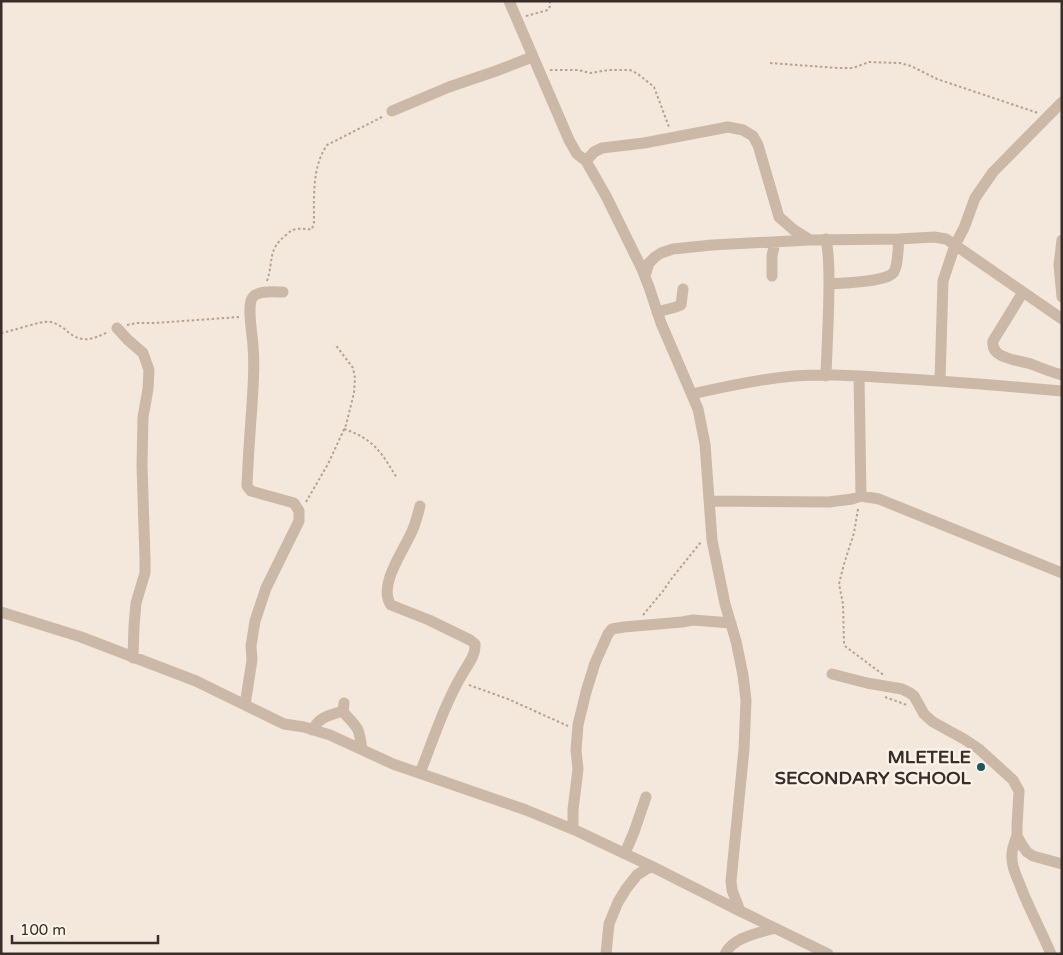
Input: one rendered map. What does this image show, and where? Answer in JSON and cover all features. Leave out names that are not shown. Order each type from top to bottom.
[{"type":"street","points":[[509,1],[569,140],[577,154],[586,161],[606,196],[644,276],[661,323],[698,409],[705,444],[711,529],[718,572],[744,675],[746,700],[744,750],[731,881],[732,890],[740,911]]},
{"type":"street","points":[[392,111],[532,56]]},
{"type":"street","points":[[940,381],[943,281],[955,245],[976,198],[993,172],[1062,102]]},
{"type":"street","points":[[586,161],[594,152],[602,148],[644,143],[728,126],[744,130],[753,136],[758,145],[779,217],[794,230],[810,240]]},
{"type":"street","points":[[644,276],[655,256],[673,249],[810,240],[934,237],[946,239],[1062,319]]},
{"type":"street","points":[[829,284],[874,280],[886,278],[893,274],[896,269],[899,239]]},
{"type":"street","points":[[826,240],[829,284],[826,376]]},
{"type":"street","points":[[1062,240],[1060,255],[1062,297]]},
{"type":"street","points":[[772,276],[772,256],[775,242]]},
{"type":"street","points":[[657,312],[681,305],[683,289]]},
{"type":"street","points":[[245,705],[252,660],[251,646],[255,621],[266,588],[298,521],[299,511],[294,503],[251,491],[248,486],[254,368],[250,322],[251,303],[255,295],[283,292]]},
{"type":"street","points":[[1023,292],[997,334],[992,346],[997,352],[1008,359],[1062,375]]},
{"type":"street","points":[[117,328],[143,353],[149,370],[143,417],[142,465],[145,574],[136,603],[133,658]]},
{"type":"street","points":[[692,394],[786,376],[858,376],[1062,391]]},
{"type":"street","points":[[858,376],[859,497]]},
{"type":"street","points":[[710,501],[828,502],[852,500],[859,497],[879,500],[1062,574]]},
{"type":"street","points":[[420,506],[413,530],[393,570],[387,587],[388,601],[391,605],[429,620],[475,644],[475,649],[447,705],[420,773]]},
{"type":"street","points":[[1,612],[81,637],[196,681],[284,724],[330,735],[393,764],[526,810],[573,829],[828,954]]},
{"type":"street","points":[[573,829],[573,810],[578,769],[576,750],[578,730],[586,692],[595,663],[608,634],[612,629],[693,620],[730,624]]},
{"type":"street","points":[[832,674],[902,689],[910,693],[914,696],[924,714],[933,722],[979,749],[1013,780],[1019,791],[1017,836],[1014,842],[1012,859],[1026,901],[1051,954]]},
{"type":"street","points":[[312,730],[323,717],[343,707],[358,730],[362,750]]},
{"type":"street","points":[[625,853],[646,796]]},
{"type":"street","points":[[1017,836],[1027,852],[1033,856],[1062,864]]},
{"type":"street","points":[[606,954],[610,924],[618,902],[637,875],[651,866]]},
{"type":"street","points":[[725,954],[738,941],[775,928]]},
{"type":"path","points":[[516,19],[548,10],[550,1]]},
{"type":"path","points":[[770,63],[853,68],[869,62],[900,63],[911,66],[937,79],[1047,116]]},
{"type":"path","points":[[538,69],[578,70],[590,73],[609,70],[630,70],[638,74],[654,87],[672,137]]},
{"type":"path","points":[[261,293],[268,277],[273,250],[278,241],[290,231],[312,229],[316,173],[319,161],[327,145],[392,111]]},
{"type":"path","points":[[299,511],[324,472],[344,429],[354,393],[355,378],[353,368],[335,344]]},
{"type":"path","points":[[344,429],[372,443],[383,455],[397,478]]},
{"type":"path","points":[[859,497],[856,525],[839,584],[843,604],[844,644],[886,676]]},
{"type":"path","points":[[633,626],[652,605],[711,529]]},
{"type":"path","points":[[462,675],[465,682],[469,685],[508,699],[578,730]]},
{"type":"place","name":"MLETELE SECONDARY SCHOOL","points":[[981,767]]}]
